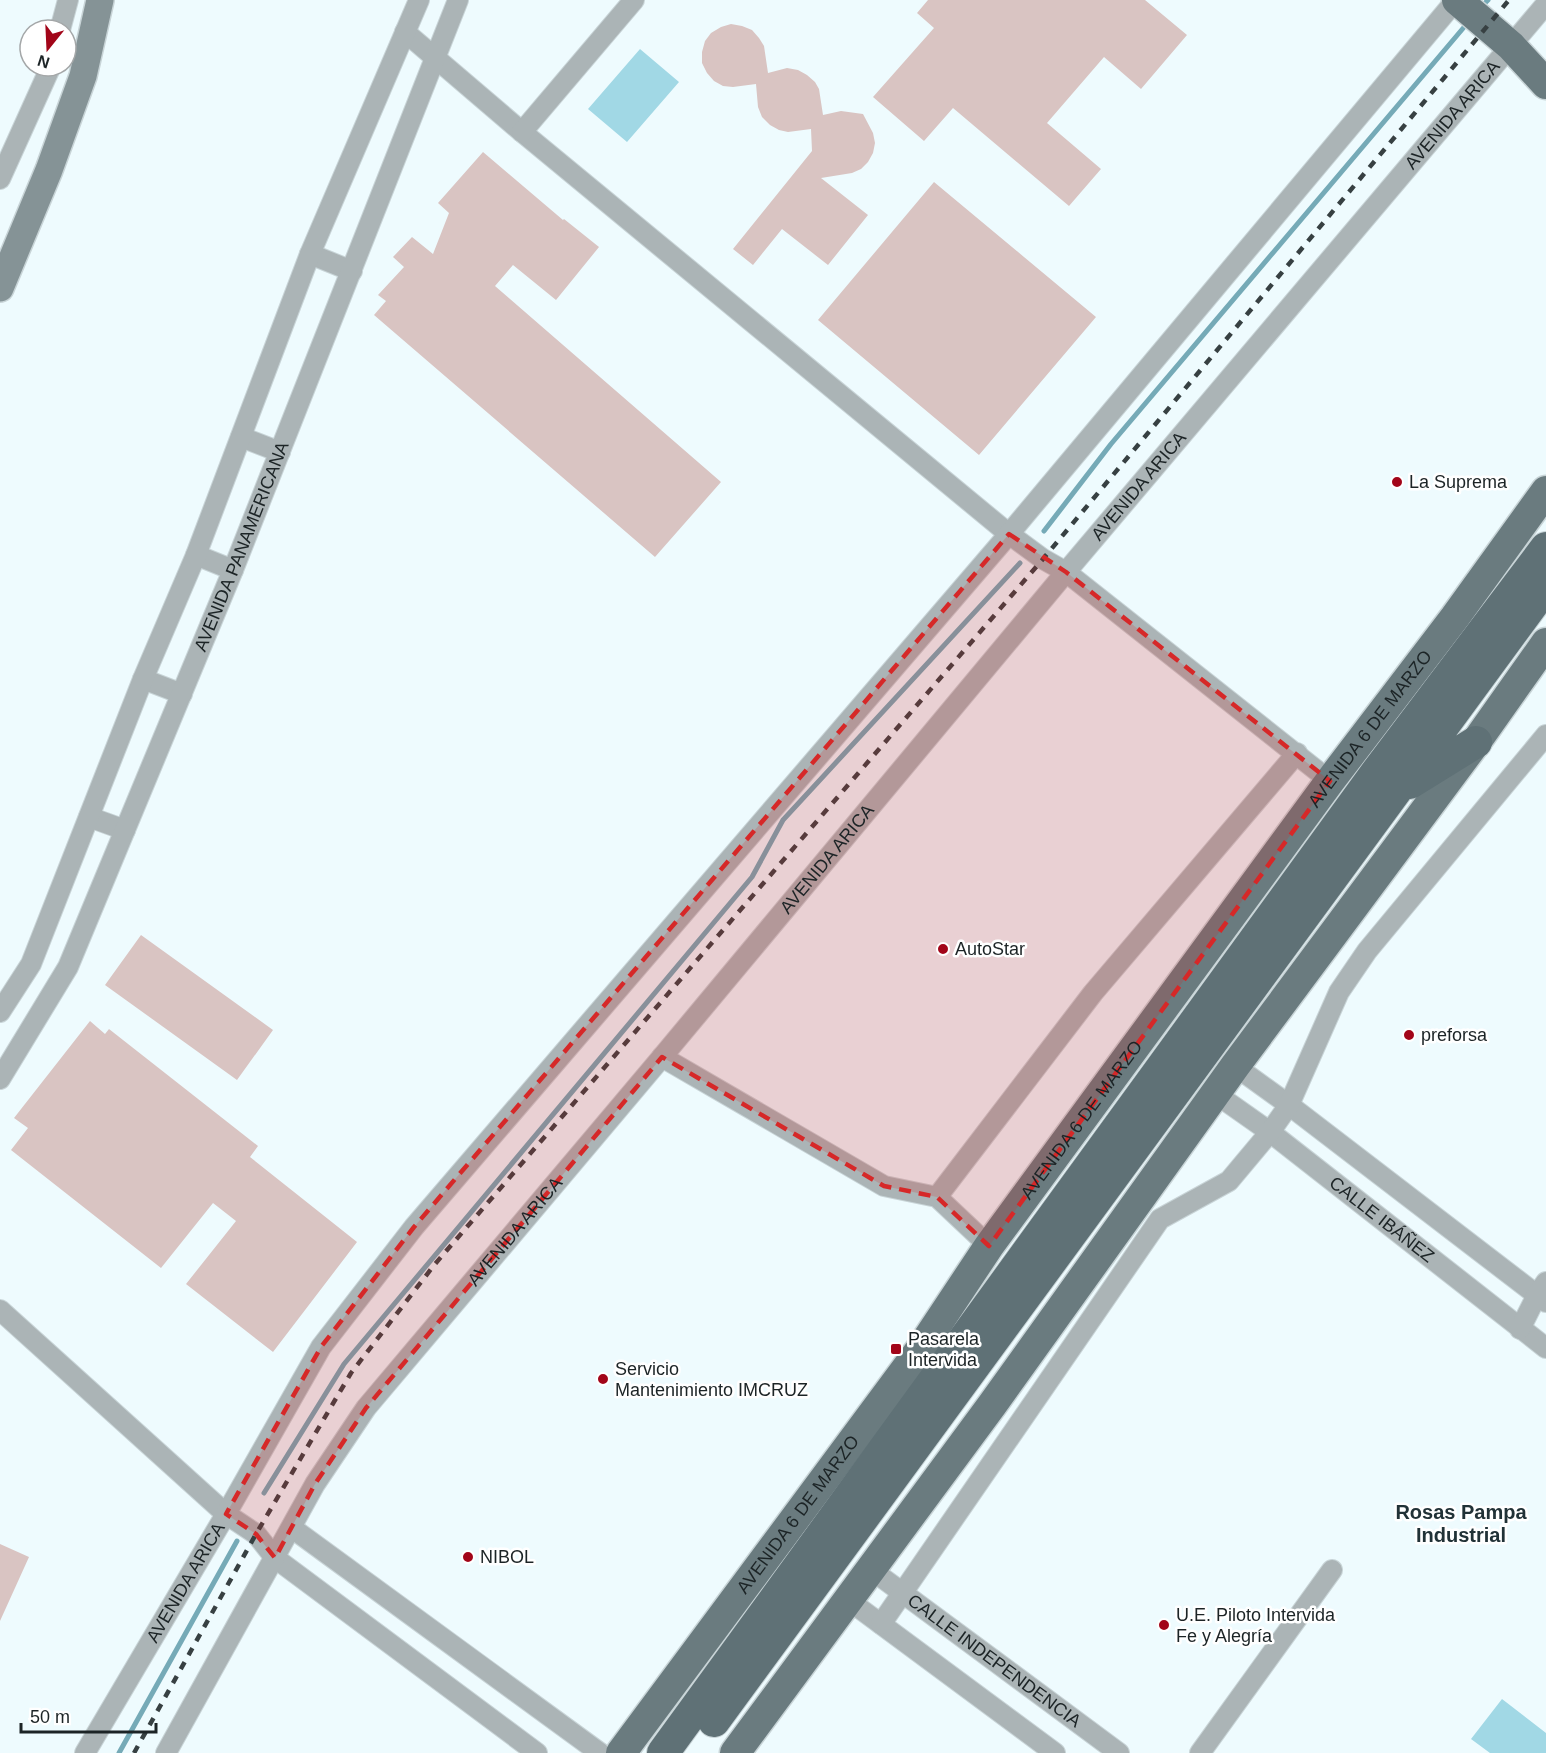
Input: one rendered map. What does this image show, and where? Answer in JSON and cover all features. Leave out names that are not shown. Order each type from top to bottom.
[{"type":"highway","name":"AVENIDA 6 DE MARZO","points":[[663,1753],[1376,773],[1546,548]]},
{"type":"highway","points":[[690,1753],[1546,586]]},
{"type":"highway","points":[[1396,791],[1476,742]]},
{"type":"main road","points":[[0,288],[33,211],[83,76],[100,0]]},
{"type":"main road","points":[[1456,0],[1511,46],[1546,84]]},
{"type":"main road","points":[[1511,46],[1546,65]]},
{"type":"main road","name":"AVENIDA 6 DE MARZO","points":[[621,1753],[920,1350],[989,1246],[1546,491]]},
{"type":"main road","points":[[735,1753],[869,1568],[992,1405],[1235,1066],[1476,742],[1546,643]]},
{"type":"street","points":[[63,18],[68,0]]},
{"type":"street","points":[[0,1012],[31,964],[196,555],[310,254],[419,0]]},
{"type":"street","name":"AVENIDA PANAMERICANA","points":[[0,1079],[68,967],[233,570],[458,0]]},
{"type":"street","points":[[522,132],[634,0]]},
{"type":"street","name":"AVENIDA ARICA","points":[[85,1753],[321,1347],[414,1227],[1009,534],[1456,0]]},
{"type":"street","name":"AVENIDA ARICA","points":[[166,1753],[315,1484],[366,1407],[1546,4]]},
{"type":"street","points":[[405,32],[435,60],[1009,534],[1043,559],[1066,572],[1330,781]]},
{"type":"street","points":[[0,179],[46,78]]},
{"type":"street","points":[[310,254],[352,271]]},
{"type":"street","points":[[241,437],[280,452]]},
{"type":"street","points":[[196,555],[233,570]]},
{"type":"street","points":[[144,680],[182,694]]},
{"type":"street","points":[[881,1624],[1160,1219],[1229,1181],[1270,1132],[1289,1105],[1339,992],[1367,951],[1546,735]]},
{"type":"street","points":[[937,1197],[1093,993],[1297,753]]},
{"type":"street","points":[[89,817],[125,830]]},
{"type":"street","points":[[31,964],[61,978]]},
{"type":"street","points":[[662,1057],[884,1186],[937,1197],[989,1246]]},
{"type":"street","name":"CALLE IBÁÑEZ","points":[[1235,1066],[1543,1293]]},
{"type":"street","name":"CALLE IBÁÑEZ","points":[[1216,1094],[1270,1132],[1546,1348]]},
{"type":"street","points":[[1520,1329],[1543,1293]]},
{"type":"street","points":[[0,1310],[226,1514],[256,1534],[275,1558],[537,1753]]},
{"type":"street","points":[[292,1528],[600,1753]]},
{"type":"street","name":"CALLE INDEPENDENCIA","points":[[869,1568],[1119,1753]]},
{"type":"street","points":[[1200,1753],[1332,1570]]},
{"type":"street","name":"CALLE INDEPENDENCIA","points":[[847,1599],[1055,1753]]},
{"type":"highlighted area","points":[[1009,534],[1066,572],[1330,781],[989,1246],[937,1197],[884,1186],[662,1057],[366,1408],[315,1484],[275,1558],[256,1534],[226,1514],[321,1347],[414,1227]]},
{"type":"shaded area","points":[[640,49],[679,82],[627,142],[588,109]]},
{"type":"shaded area","points":[[1502,1699],[1546,1733],[1546,1753],[1490,1753],[1471,1739]]},
{"type":"building","points":[[928,0],[1145,0],[1187,35],[1141,89],[1104,57],[1047,123],[1101,169],[1069,206],[953,108],[924,141],[873,97],[934,28],[917,13]]},
{"type":"building","points":[[731,24],[752,30],[759,38],[764,46],[768,73],[787,68],[807,75],[819,89],[823,115],[841,111],[863,114],[873,133],[875,143],[873,153],[861,169],[852,173],[821,178],[868,215],[828,265],[782,229],[753,265],[733,249],[812,151],[811,129],[788,132],[779,130],[762,117],[758,107],[756,84],[723,86],[707,73],[702,63],[705,41],[711,33]]},
{"type":"building","points":[[483,152],[563,220],[599,247],[556,300],[513,265],[495,286],[721,482],[655,557],[374,315],[386,301],[378,295],[404,267],[393,257],[412,237],[433,254],[449,213],[438,203]]},
{"type":"building","points":[[934,182],[1096,317],[979,455],[818,320]]},
{"type":"building","points":[[141,935],[273,1030],[237,1080],[105,985]]},
{"type":"building","points":[[90,1021],[105,1034],[109,1029],[258,1146],[250,1157],[357,1242],[273,1352],[186,1284],[236,1221],[213,1203],[161,1268],[11,1150],[28,1128],[14,1118]]},
{"type":"building","points":[[0,1544],[29,1557],[0,1621]]},
{"type":"waterway","points":[[1044,531],[1111,444],[1465,26]]},
{"type":"waterway","points":[[264,1493],[344,1364],[752,877],[783,820],[1020,563]]},
{"type":"waterway","points":[[119,1753],[237,1541]]},
{"type":"railway","points":[[134,1753],[256,1534],[351,1373],[435,1264],[1043,559],[1509,0]]},
{"type":"place","name":"La Suprema","points":[[1397,482]]},
{"type":"place","name":"AutoStar","points":[[943,949]]},
{"type":"place","name":"preforsa","points":[[1409,1035]]},
{"type":"place","name":"Pasarela Intervida","points":[[896,1349]]},
{"type":"place","name":"Servicio Mantenimiento IMCRUZ","points":[[603,1379]]},
{"type":"place","name":"NIBOL","points":[[468,1557]]},
{"type":"place","name":"U.E. Piloto Intervida Fe y Alegría","points":[[1164,1625]]},
{"type":"district","name":"Rosas Pampa Industrial","points":[[1461,1524]]}]
